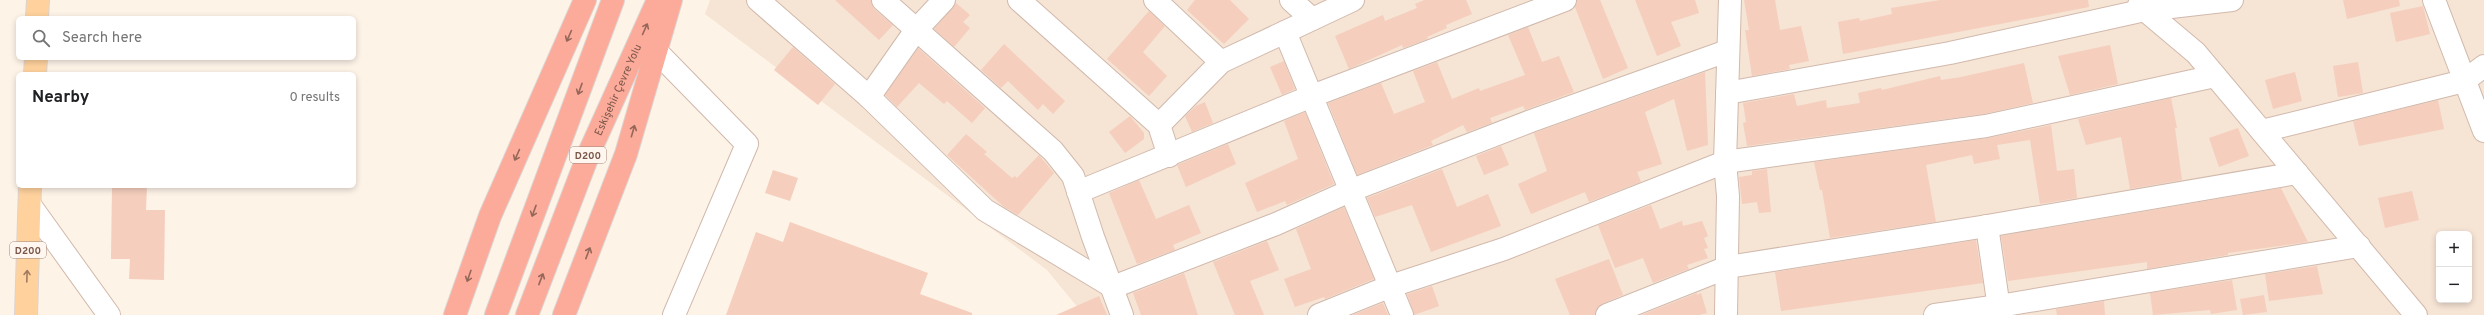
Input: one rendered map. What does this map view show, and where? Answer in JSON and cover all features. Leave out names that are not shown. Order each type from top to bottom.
[{"type":"highway","points":[[456,315],[490,216],[585,0]]},
{"type":"highway","name":"D200","points":[[496,315],[613,0]]},
{"type":"highway","name":"Eskişehir Çevre Yolu","points":[[527,315],[589,153],[658,0]]},
{"type":"highway","points":[[564,315],[626,154],[671,0]]},
{"type":"main road","points":[[37,16],[38,0]]},
{"type":"main road","points":[[35,72],[36,60]]},
{"type":"main road","name":"D200","points":[[26,315],[30,196]]},
{"type":"street","points":[[758,0],[869,97],[985,210],[1113,287]]},
{"type":"street","points":[[883,0],[1053,151],[1073,176],[1093,237],[1113,287],[1122,315]]},
{"type":"street","points":[[869,97],[916,30],[944,0]]},
{"type":"street","points":[[1019,0],[1159,126],[1169,156]]},
{"type":"street","points":[[1155,0],[1221,62]]},
{"type":"street","points":[[1291,0],[1312,19]]},
{"type":"street","points":[[1159,126],[1221,62],[1353,0]]},
{"type":"street","points":[[1078,192],[1169,156],[1312,96],[1565,0]]},
{"type":"street","points":[[1726,315],[1728,196],[1725,162],[1730,0]]},
{"type":"street","points":[[1728,93],[1950,53],[2139,5],[2232,0]]},
{"type":"street","points":[[2434,0],[2484,131]]},
{"type":"street","points":[[2139,5],[2196,53],[2416,315]]},
{"type":"street","points":[[1285,32],[1392,286],[1402,315]]},
{"type":"street","points":[[656,51],[747,144],[674,315]]},
{"type":"street","points":[[1113,287],[1276,224],[1352,190],[1538,119],[1728,51]]},
{"type":"street","points":[[2262,131],[2464,81],[2484,66]]},
{"type":"street","points":[[1319,315],[1392,286],[1504,249],[1725,162],[1986,126],[2215,76]]},
{"type":"street","points":[[1607,315],[1728,267],[1987,226],[2297,173]]},
{"type":"street","points":[[30,196],[109,315]]},
{"type":"street","points":[[1987,226],[1999,311]]},
{"type":"street","points":[[1935,315],[1999,311],[2359,246]]},
{"type":"shaded area","points":[[710,0],[2484,0],[2484,315],[1084,315],[1047,270],[705,14]]},
{"type":"building","points":[[835,0],[871,0],[874,9],[893,25],[879,40]]},
{"type":"building","points":[[1195,0],[1230,0],[1249,19],[1224,44],[1187,10]]},
{"type":"building","points":[[1424,0],[1466,0],[1472,14],[1446,25],[1447,28],[1427,37],[1428,39],[1403,48],[1402,45],[1349,69],[1335,36],[1383,15],[1385,21],[1417,8],[1415,4]]},
{"type":"building","points":[[1577,0],[1600,0],[1628,68],[1603,79],[1575,7]]},
{"type":"building","points":[[1635,0],[1695,0],[1699,13],[1671,22],[1681,46],[1657,56]]},
{"type":"building","points":[[1744,0],[1775,0],[1780,30],[1801,26],[1809,61],[1789,65],[1790,69],[1752,76],[1745,30],[1749,30]]},
{"type":"building","points":[[1940,0],[2088,0],[2089,7],[1843,54],[1838,22],[1859,18],[1860,21],[1892,14],[1891,8]]},
{"type":"building","points":[[2343,0],[2399,0],[2400,6],[2347,19]]},
{"type":"building","points":[[956,3],[970,15],[963,22],[970,28],[954,47],[934,29]]},
{"type":"building","points":[[2423,6],[2430,34],[2396,42],[2390,13]]},
{"type":"building","points":[[1149,11],[1165,26],[1143,52],[1167,76],[1149,96],[1107,59]]},
{"type":"building","points":[[1528,27],[1542,62],[1559,56],[1574,92],[1525,110],[1523,106],[1490,118],[1492,123],[1467,132],[1463,125],[1431,141],[1433,145],[1357,175],[1328,103],[1381,83],[1394,114],[1425,102],[1413,71],[1437,62],[1452,99],[1479,88],[1480,91],[1525,75],[1508,35]]},
{"type":"building","points":[[1004,44],[1065,101],[1053,114],[1043,104],[1038,110],[1008,81],[1001,88],[981,70]]},
{"type":"building","points":[[2110,45],[2118,84],[2070,95],[2058,56]]},
{"type":"building","points":[[793,47],[835,84],[818,105],[774,70]]},
{"type":"building","points":[[918,48],[985,108],[972,123],[947,101],[944,104],[919,83],[897,107],[885,95]]},
{"type":"building","points":[[1284,61],[1295,89],[1282,95],[1270,67]]},
{"type":"building","points":[[2358,62],[2363,93],[2338,97],[2333,66]]},
{"type":"building","points":[[2024,63],[2033,103],[1984,114],[1747,146],[1743,123],[1746,122],[1743,103],[1794,94],[1797,106],[1826,100],[1827,108],[1860,103],[1858,93],[1881,88],[1882,90],[1940,76],[1941,80],[1961,77]]},
{"type":"building","points":[[1705,72],[1708,145],[1687,151],[1674,99],[1645,112],[1662,164],[1637,172],[1641,182],[1589,202],[1585,192],[1531,214],[1518,184],[1547,171],[1534,133]]},
{"type":"building","points":[[2295,72],[2302,101],[2273,109],[2265,80]]},
{"type":"building","points":[[2171,98],[2177,128],[2175,128],[2182,180],[2130,189],[2121,137],[2086,145],[2078,119]]},
{"type":"building","points":[[2438,100],[2444,129],[2359,146],[2353,121]]},
{"type":"building","points":[[1205,102],[1213,123],[1192,132],[1185,116],[1196,106]]},
{"type":"building","points":[[1305,112],[1334,184],[1287,205],[1285,201],[1257,212],[1245,183],[1298,159],[1284,121]]},
{"type":"building","points":[[1130,116],[1144,133],[1144,139],[1125,153],[1109,132]]},
{"type":"building","points":[[2051,125],[2057,171],[2074,169],[2077,198],[2040,204],[2030,140],[1997,145],[2000,159],[1974,164],[1972,155],[1926,165],[1936,222],[1830,238],[1822,190],[1820,190],[1814,162],[1988,138]]},
{"type":"building","points":[[2238,128],[2249,156],[2219,167],[2209,138]]},
{"type":"building","points":[[966,134],[987,152],[984,154],[1012,178],[1015,176],[1017,178],[1039,155],[1054,173],[1018,215],[1004,207],[947,155]]},
{"type":"building","points":[[1228,144],[1236,164],[1186,187],[1177,165]]},
{"type":"building","points":[[1501,146],[1509,165],[1484,175],[1476,156]]},
{"type":"building","points":[[1442,169],[1457,207],[1488,194],[1501,226],[1431,252],[1412,205],[1375,217],[1367,198]]},
{"type":"building","points":[[1767,169],[1771,212],[1759,213],[1757,202],[1742,204],[1739,177],[1752,175],[1752,171]]},
{"type":"building","points":[[773,170],[798,178],[790,201],[765,193]]},
{"type":"building","points":[[1139,180],[1156,219],[1189,205],[1201,233],[1173,245],[1175,250],[1137,264],[1109,193]]},
{"type":"building","points":[[112,188],[147,188],[146,210],[165,210],[164,280],[129,279],[130,259],[111,259]]},
{"type":"building","points":[[2281,188],[2308,242],[2228,253],[2228,255],[2147,269],[2147,262],[2008,281],[2001,236]]},
{"type":"building","points":[[2412,191],[2419,220],[2385,228],[2378,198]]},
{"type":"building","points":[[1651,205],[1660,229],[1682,221],[1683,226],[1702,221],[1708,236],[1704,238],[1708,248],[1704,249],[1708,258],[1687,265],[1689,269],[1653,283],[1643,258],[1615,268],[1598,225]]},
{"type":"building","points":[[1344,207],[1374,279],[1325,299],[1324,297],[1295,307],[1284,279],[1311,269],[1296,229]]},
{"type":"building","points":[[790,222],[928,273],[920,294],[972,313],[972,315],[726,315],[756,232],[783,242]]},
{"type":"building","points":[[1976,240],[1983,283],[1781,311],[1775,272]]},
{"type":"building","points":[[1267,241],[1279,270],[1250,281],[1264,315],[1235,315],[1213,262]]},
{"type":"building","points":[[1609,259],[1623,295],[1602,304],[1597,308],[1595,315],[1570,315],[1555,279]]},
{"type":"building","points":[[2317,266],[2323,294],[2269,301],[2265,274]]},
{"type":"building","points":[[1184,273],[1198,315],[1141,315],[1133,293]]},
{"type":"building","points":[[2232,280],[2237,310],[2211,314],[2210,310],[2153,315],[2150,293]]},
{"type":"building","points":[[1432,286],[1439,306],[1414,315],[1407,294]]},
{"type":"building","points":[[1697,293],[1697,295],[1701,293],[1707,313],[1699,315],[1641,315]]},
{"type":"building","points":[[2264,295],[2267,312],[2243,315],[2240,299]]},
{"type":"building","points":[[1099,296],[1107,315],[1056,315]]},
{"type":"building","points":[[2104,301],[2105,315],[2057,315],[2056,309]]},
{"type":"building","points":[[1383,303],[1388,315],[1352,315]]}]
